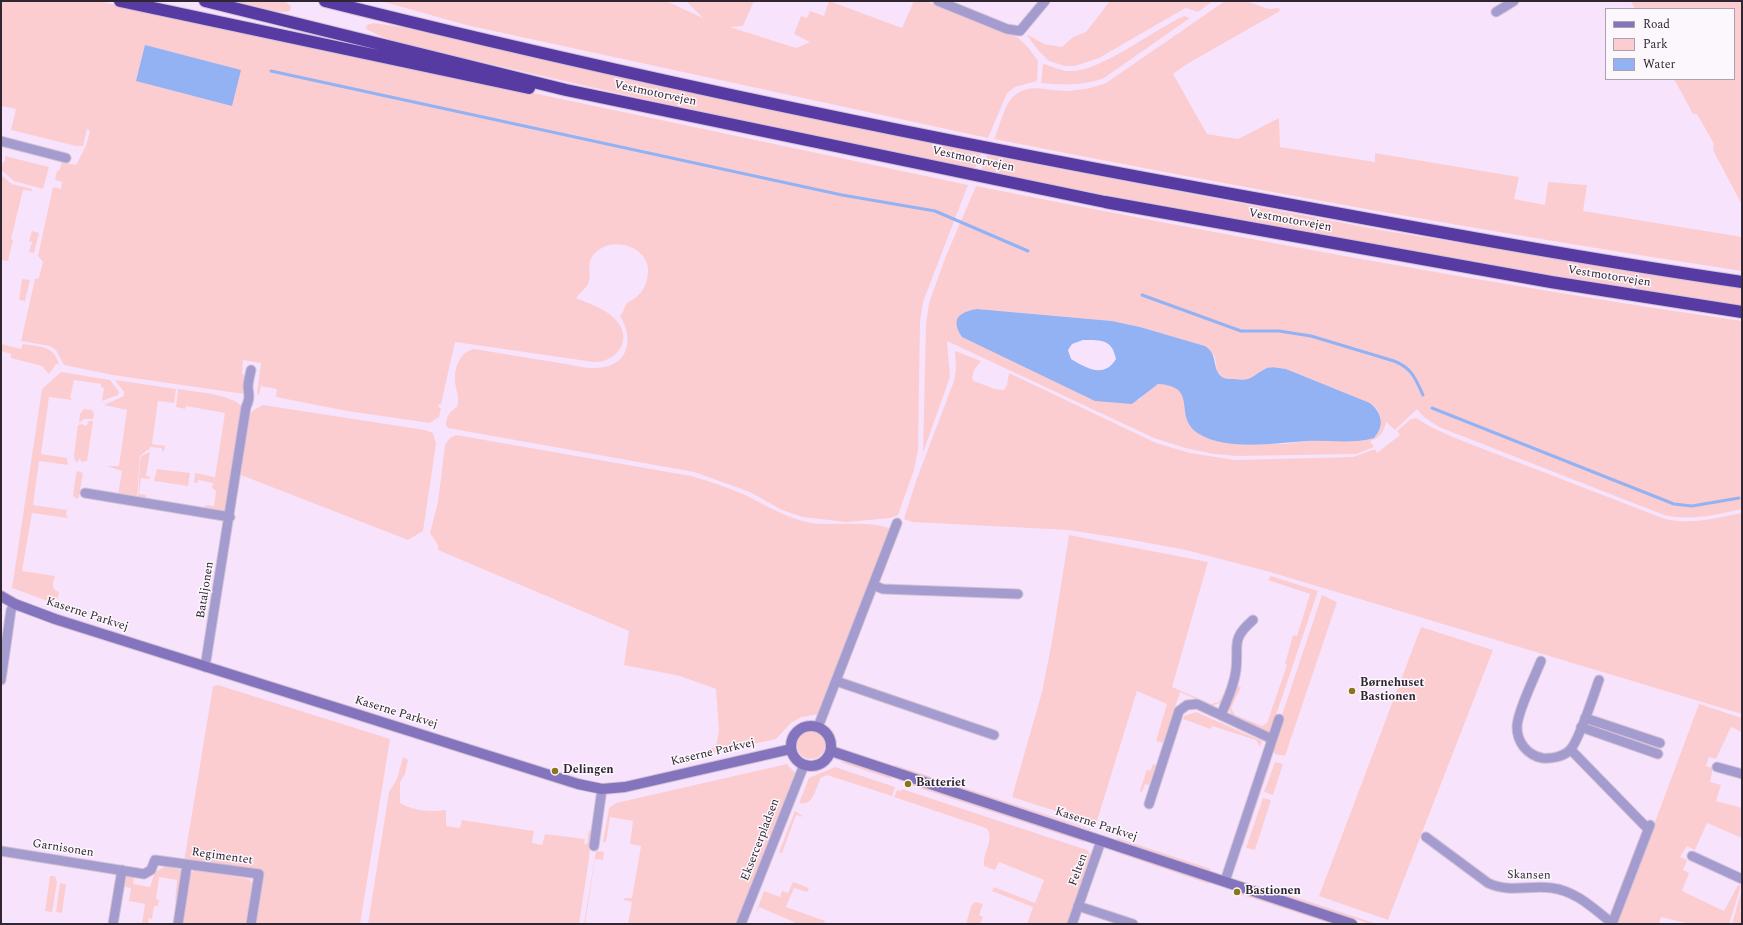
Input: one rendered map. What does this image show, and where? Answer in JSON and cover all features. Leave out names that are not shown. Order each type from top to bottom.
[{"type":"highway","points":[[120,1],[526,88],[566,90]]},
{"type":"highway","name":"Vestmotorvejen","points":[[204,1],[566,90],[1113,203],[1551,282],[1742,312]]},
{"type":"highway","name":"Vestmotorvejen","points":[[325,1],[438,29],[848,120],[1082,167],[1532,248],[1742,282]]},
{"type":"highway","points":[[360,1],[438,29]]},
{"type":"street","points":[[938,1],[1007,29],[1020,31],[1045,1]]},
{"type":"street","points":[[1496,12],[1514,1]]},
{"type":"street","points":[[1,141],[66,158]]},
{"type":"street","name":"Bataljonen","points":[[205,667],[230,517],[246,407],[250,399],[250,392],[248,388],[251,370]]},
{"type":"street","points":[[85,494],[230,517]]},
{"type":"street","points":[[818,727],[897,523]]},
{"type":"street","points":[[873,585],[883,589],[1018,594]]},
{"type":"street","name":"Kaserne Parkvej","points":[[1,596],[15,604],[55,619],[578,784],[602,789],[625,787],[790,749]]},
{"type":"street","points":[[1,680],[12,610],[15,604]]},
{"type":"street","points":[[1221,715],[1232,690],[1236,669],[1237,639],[1240,633],[1253,620]]},
{"type":"street","points":[[1541,661],[1518,719],[1517,726],[1519,740],[1527,751],[1539,757],[1547,759],[1559,757],[1571,750],[1599,680]]},
{"type":"street","points":[[836,681],[994,734]]},
{"type":"street","points":[[1149,804],[1179,711],[1187,705],[1197,704],[1272,739]]},
{"type":"street","points":[[1585,718],[1660,744]]},
{"type":"street","points":[[1225,881],[1279,719]]},
{"type":"street","points":[[806,726],[818,727],[823,730],[830,739],[831,751],[828,757],[817,765],[804,765],[797,761],[790,749],[792,737],[800,728],[806,726]]},
{"type":"street","points":[[1581,727],[1658,754]]},
{"type":"street","name":"Skansen","points":[[1426,837],[1488,883],[1497,887],[1551,887],[1563,890],[1576,896],[1612,924],[1649,826],[1571,750]]},
{"type":"street","name":"Kaserne Parkvej","points":[[831,751],[1352,924]]},
{"type":"street","name":"Eksercerpladsen","points":[[741,924],[804,765]]},
{"type":"street","points":[[1717,767],[1742,774]]},
{"type":"street","points":[[594,846],[602,789]]},
{"type":"street","name":"Felten","points":[[1072,924],[1101,841]]},
{"type":"street","name":"Garnisonen","points":[[1,851],[144,874],[151,870],[155,860]]},
{"type":"street","points":[[1692,856],[1742,879]]},
{"type":"street","name":"Regimentet","points":[[155,860],[259,874],[251,924]]},
{"type":"street","points":[[178,924],[187,865]]},
{"type":"street","points":[[113,924],[122,870]]},
{"type":"street","points":[[1078,906],[1133,924]]},
{"type":"green space","points":[[1,1],[98,1],[968,185],[923,302],[920,321],[918,450],[914,470],[898,515],[891,518],[846,522],[803,517],[782,510],[750,492],[694,472],[448,428],[446,422],[450,412],[457,407],[458,403],[455,382],[457,366],[465,353],[469,351],[474,349],[591,368],[607,366],[615,363],[622,357],[626,351],[627,334],[625,325],[620,316],[627,303],[643,290],[648,272],[644,257],[631,247],[623,245],[615,244],[607,246],[595,253],[590,262],[590,279],[588,284],[576,298],[605,311],[619,324],[623,338],[622,345],[614,355],[608,359],[594,362],[455,342],[441,404],[439,404],[438,407],[441,408],[439,417],[430,423],[347,411],[276,397],[277,389],[261,386],[259,395],[257,394],[261,363],[243,360],[242,374],[244,375],[244,394],[113,375],[64,365],[56,350],[50,346],[21,341],[35,279],[39,278],[43,262],[38,256],[53,187],[61,189],[62,182],[55,180],[57,171],[59,171],[62,162],[76,165],[86,146],[90,131],[87,129],[83,146],[76,146],[11,130],[16,109],[1,106]]},
{"type":"green space","points":[[223,1],[284,1],[291,6],[290,11],[287,12],[265,11]]},
{"type":"green space","points":[[381,1],[666,1],[703,18],[686,1],[754,1],[743,26],[730,27],[796,48],[810,42],[794,34],[801,16],[807,18],[810,11],[824,16],[829,1],[902,28],[914,1],[926,1],[1017,37],[1027,46],[1038,61],[1037,81],[1015,87],[1007,93],[988,138],[466,25]]},
{"type":"green space","points":[[1110,1],[1213,1],[1198,12],[1186,8],[1099,58],[1075,66],[1065,66],[1049,61],[1038,50],[1026,34],[1044,44],[1062,47],[1073,37],[1086,32]]},
{"type":"green space","points":[[1225,1],[1246,1],[1269,9],[1279,8],[1280,11],[1187,64],[1173,74],[1207,134],[1238,139],[1279,118],[1280,147],[1375,162],[1375,153],[1519,177],[1514,199],[1545,205],[1548,182],[1587,185],[1583,211],[1742,237],[1742,271],[1368,209],[994,139],[1008,103],[1017,93],[1024,90],[1038,88],[1060,91],[1077,90],[1106,83]]},
{"type":"green space","points":[[1631,1],[1742,1],[1742,205],[1713,150],[1714,144],[1697,114],[1693,114],[1675,80],[1735,80],[1735,8],[1634,8]]},
{"type":"green space","points":[[1184,16],[1190,18],[1104,78],[1096,81],[1073,84],[1041,83],[1043,64],[1064,71],[1084,69],[1113,57]]},
{"type":"green space","points":[[373,23],[409,28],[735,102],[981,153],[975,169],[887,152],[652,101],[403,44],[380,36],[366,29],[367,25]]},
{"type":"green space","points":[[987,155],[1380,230],[1742,288],[1742,306],[1361,242],[981,171]]},
{"type":"green space","points":[[5,156],[49,167],[43,189],[14,181],[1,170],[3,162],[5,161]]},
{"type":"green space","points":[[1,175],[12,184],[32,189],[32,191],[23,190],[11,239],[13,240],[8,261],[1,260]]},
{"type":"green space","points":[[976,186],[1167,223],[1454,275],[1646,307],[1742,321],[1742,509],[1694,517],[1674,517],[1664,515],[1439,427],[1424,417],[1417,409],[1395,430],[1386,422],[1381,434],[1370,441],[1374,447],[1356,454],[1237,456],[1214,454],[1185,448],[1154,438],[947,341],[950,377],[923,453],[926,324],[929,303],[946,256]],"holes":[[[977,309],[1112,321],[1140,327],[1205,346],[1215,357],[1217,371],[1223,378],[1245,381],[1253,379],[1267,368],[1275,367],[1286,369],[1370,403],[1377,409],[1381,418],[1307,441],[1283,444],[1233,443],[1214,440],[1199,434],[1189,425],[1185,413],[1184,400],[1181,390],[1171,385],[1159,384],[1151,387],[1139,400],[956,323],[962,314],[967,311]]]},
{"type":"green space","points":[[32,231],[39,233],[34,253],[29,252],[32,242],[29,241]]},
{"type":"green space","points":[[22,279],[30,280],[25,301],[19,300]]},
{"type":"green space","points":[[1,344],[21,349],[23,344],[46,348],[53,353],[59,364],[56,364],[49,374],[42,366],[11,358],[11,354],[1,351]]},
{"type":"green space","points":[[955,351],[981,361],[974,370],[972,378],[974,381],[995,389],[1004,390],[1007,385],[1009,373],[1156,443],[1190,453],[1235,460],[1353,457],[1375,449],[1377,453],[1400,435],[1397,431],[1411,419],[1416,418],[1455,438],[1665,519],[1675,521],[1694,521],[1742,513],[1742,714],[1270,572],[1186,550],[1068,530],[912,522],[904,519],[916,481],[954,381],[956,369]]},
{"type":"green space","points":[[61,372],[110,380],[119,392],[118,395],[102,401],[104,388],[101,387],[101,384],[74,380],[70,398],[73,400],[49,397],[41,454],[67,458],[68,465],[39,461],[33,505],[67,510],[66,515],[68,518],[32,513],[22,571],[55,576],[53,587],[59,592],[56,604],[12,588],[42,389]]},
{"type":"green space","points":[[115,380],[176,389],[174,403],[158,401],[152,444],[165,446],[164,451],[162,451],[162,448],[150,447],[149,450],[140,456],[137,498],[118,495],[122,471],[107,466],[119,466],[127,410],[104,405],[124,396],[124,392]]},
{"type":"green space","points":[[178,389],[222,396],[231,399],[242,407],[226,508],[224,511],[208,509],[205,507],[205,505],[214,506],[216,491],[212,488],[213,483],[198,480],[197,483],[194,483],[195,473],[215,477],[225,413],[186,406],[185,409],[176,407]]},
{"type":"green space","points":[[263,405],[425,430],[433,433],[436,444],[423,531],[408,540],[241,475],[249,417],[252,411]]},
{"type":"green space","points":[[84,409],[92,410],[94,414],[93,419],[84,419],[79,423],[80,414]]},
{"type":"green space","points":[[89,421],[93,421],[87,461],[81,462],[79,459],[78,462],[75,461],[74,455],[78,425],[82,424],[86,426]]},
{"type":"green space","points":[[456,435],[691,476],[737,491],[784,515],[811,523],[864,524],[883,526],[890,529],[819,714],[801,717],[791,723],[776,739],[707,754],[706,751],[716,746],[719,731],[716,689],[680,676],[624,665],[629,631],[438,550],[438,545],[430,533],[438,502],[445,445],[450,438]]},
{"type":"green space","points":[[150,452],[146,476],[151,477],[148,479],[141,478],[139,494],[146,495],[146,499],[138,498],[141,456]]},
{"type":"green space","points":[[157,469],[190,473],[188,486],[154,481]]},
{"type":"green space","points":[[78,471],[83,473],[79,497],[77,499],[73,496],[76,473]]},
{"type":"green space","points":[[1069,535],[1208,562],[1172,687],[1211,704],[1219,702],[1228,685],[1220,703],[1211,706],[1180,692],[1163,743],[1156,741],[1167,704],[1137,691],[1096,824],[1012,797],[1042,692],[1052,641]]},
{"type":"green space","points":[[1271,576],[1318,591],[1271,730],[1267,731],[1231,715],[1229,708],[1238,686],[1241,687],[1231,708],[1235,715],[1262,726],[1267,723],[1287,665],[1285,664],[1293,635],[1297,636],[1310,594],[1268,580]]},
{"type":"green space","points":[[1322,595],[1337,602],[1285,756],[1275,754],[1273,750],[1281,718]]},
{"type":"green space","points":[[1421,627],[1493,650],[1388,920],[1319,896]]},
{"type":"green space","points":[[218,685],[390,739],[360,924],[255,924],[263,873],[184,862],[213,686]]},
{"type":"green space","points":[[1699,704],[1742,718],[1742,732],[1731,727],[1716,759],[1709,757],[1706,766],[1713,768],[1710,782],[1721,785],[1716,801],[1742,808],[1742,838],[1707,823],[1695,850],[1687,846],[1680,857],[1687,860],[1683,870],[1689,873],[1682,891],[1724,911],[1738,885],[1741,886],[1729,924],[1690,924],[1661,917],[1659,924],[1617,924]]},
{"type":"green space","points":[[1196,712],[1262,741],[1260,747],[1256,740],[1212,726],[1211,729],[1183,719],[1184,716]]},
{"type":"green space","points":[[811,731],[821,735],[825,745],[821,755],[811,759],[801,755],[797,745],[801,735]]},
{"type":"green space","points":[[403,757],[408,760],[405,774],[400,782],[400,803],[411,808],[422,810],[446,810],[446,826],[460,828],[462,820],[534,831],[532,843],[542,845],[545,834],[585,839],[584,844],[587,844],[589,830],[591,832],[589,859],[579,924],[368,924],[389,792],[397,779]]},
{"type":"green space","points":[[846,761],[892,777],[891,779],[840,762]]},
{"type":"green space","points":[[1271,762],[1243,846],[1242,843],[1268,763]]},
{"type":"green space","points":[[1275,762],[1283,764],[1273,795],[1264,792]]},
{"type":"green space","points":[[787,764],[795,773],[737,924],[628,924],[632,902],[623,900],[625,898],[632,898],[641,846],[630,844],[633,821],[610,817],[606,842],[603,842],[609,808],[616,803]]},
{"type":"green space","points":[[1153,764],[1156,765],[1149,785],[1145,784],[1142,792],[1140,791],[1147,769],[1150,771]]},
{"type":"green space","points":[[895,765],[1090,829],[1090,830],[895,767]]},
{"type":"green space","points":[[835,767],[895,787],[892,796],[827,775],[821,778],[813,796],[808,802],[799,803],[809,778]]},
{"type":"green space","points":[[908,782],[1084,840],[1084,842],[907,784]]},
{"type":"green space","points":[[902,789],[1087,850],[1092,857],[1068,924],[1027,924],[1033,907],[992,891],[994,887],[1035,903],[1044,880],[999,862],[995,870],[984,866],[990,836],[986,828],[894,797],[897,790],[901,791]]},
{"type":"green space","points":[[1263,798],[1271,800],[1255,850],[1246,848]]},
{"type":"green space","points":[[795,811],[804,817],[796,815],[782,853],[779,852]]},
{"type":"green space","points":[[1117,838],[1211,869],[1210,871],[1117,840]]},
{"type":"green space","points":[[596,851],[604,852],[603,860],[595,859],[584,924]]},
{"type":"green space","points":[[1116,851],[1209,881],[1209,884],[1115,852]]},
{"type":"green space","points":[[166,866],[182,870],[179,901],[175,902],[177,880],[159,877],[156,899],[159,900],[158,906],[154,906],[152,919],[149,918],[148,924],[142,924],[145,904],[129,901],[131,888],[125,887],[127,875],[134,876],[133,884],[150,887],[155,872]]},
{"type":"green space","points":[[195,870],[249,879],[252,883],[246,924],[182,924],[190,874]]},
{"type":"green space","points":[[50,876],[55,876],[57,882],[52,912],[45,911]]},
{"type":"green space","points":[[793,882],[809,888],[807,892],[794,888],[786,907],[825,921],[824,924],[794,924],[794,922],[759,907],[755,915],[764,891],[780,897],[782,891],[788,893]]},
{"type":"green space","points":[[60,883],[66,884],[62,913],[56,912]]},
{"type":"green space","points":[[1742,889],[1742,906],[1740,912],[1742,913],[1742,924],[1732,924]]},
{"type":"green space","points":[[1237,891],[1339,924],[1332,924],[1236,893]]},
{"type":"green space","points":[[1280,892],[1377,924],[1370,924],[1280,894]]},
{"type":"green space","points":[[975,902],[983,904],[979,915],[983,917],[980,924],[966,924],[971,906]]},
{"type":"water","points":[[145,45],[241,70],[232,106],[136,81]]},
{"type":"water","points":[[977,309],[1112,321],[1140,327],[1205,346],[1214,357],[1217,370],[1222,377],[1226,379],[1249,379],[1269,367],[1286,369],[1370,403],[1377,411],[1381,419],[1380,428],[1374,438],[1358,441],[1307,441],[1252,445],[1223,443],[1199,434],[1191,427],[1187,419],[1182,396],[1179,391],[1171,386],[1158,384],[1132,404],[1095,401],[962,337],[958,331],[958,317],[961,314]],"holes":[[[1083,340],[1100,341],[1109,344],[1116,359],[1106,369],[1095,370],[1083,366],[1071,359],[1068,350],[1072,344]]]},
{"type":"waterway","points":[[271,71],[842,195],[935,211],[1028,251]]},
{"type":"waterway","points":[[1142,295],[1241,331],[1279,331],[1311,336],[1394,361],[1409,370],[1423,395]]},
{"type":"waterway","points":[[1432,408],[1674,504],[1692,506],[1739,498]]},
{"type":"place","name":"Børnehuset Bastionen","points":[[1352,691]]},
{"type":"place","name":"Delingen","points":[[555,771]]},
{"type":"place","name":"Batteriet","points":[[908,784]]},
{"type":"place","name":"Bastionen","points":[[1237,892]]}]
